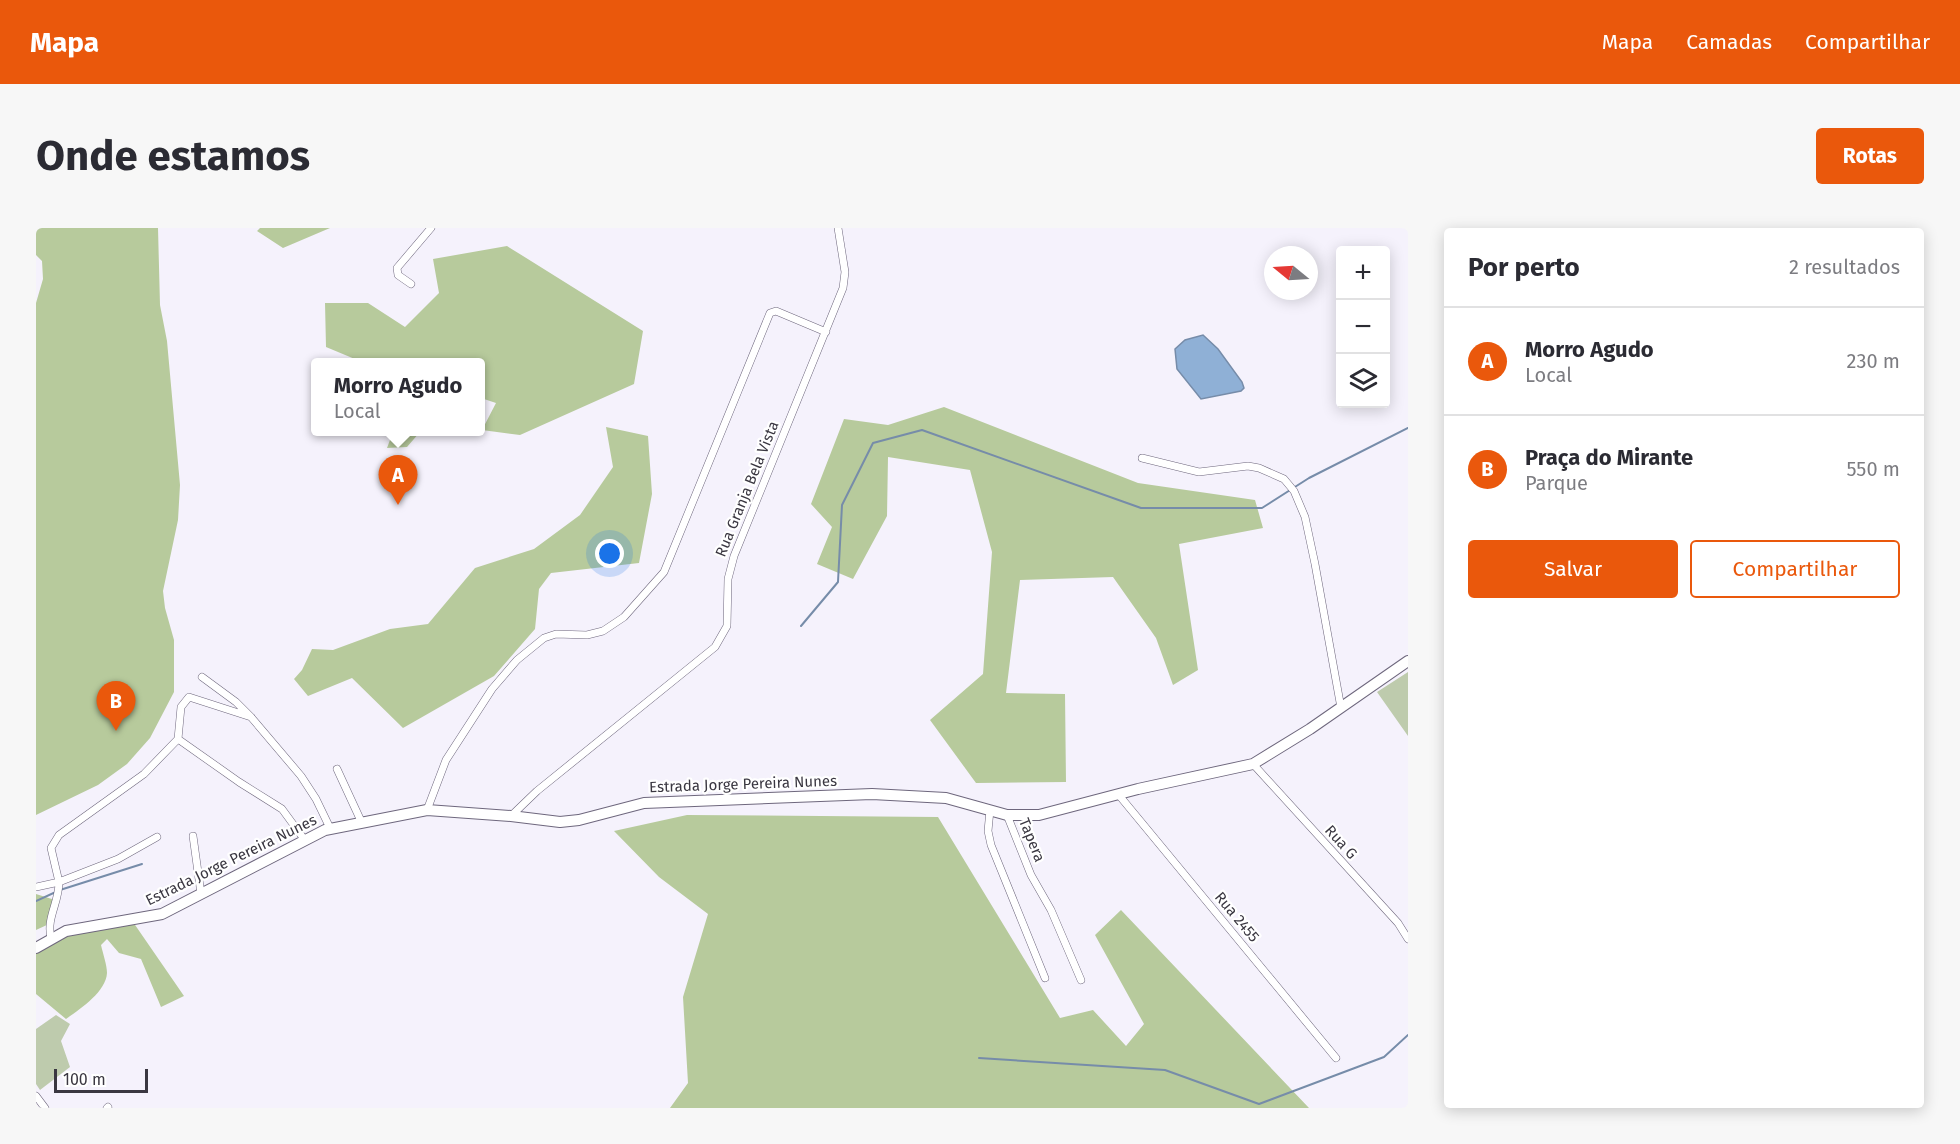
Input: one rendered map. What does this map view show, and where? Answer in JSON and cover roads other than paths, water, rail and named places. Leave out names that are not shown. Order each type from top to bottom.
[{"type":"street","points":[[411,284],[398,275],[397,268],[431,228]]},
{"type":"street","name":"Rua Granja Bela Vista","points":[[511,816],[537,791],[700,661],[723,636],[729,607],[728,579],[734,556],[826,332],[845,279],[838,228]]},
{"type":"street","points":[[427,810],[446,760],[492,689],[517,660],[544,638],[556,634],[587,635],[603,632],[624,617],[664,572],[770,313],[776,311],[826,332]]},
{"type":"street","points":[[1142,458],[1199,472],[1248,466],[1259,468],[1284,479],[1294,491],[1305,516],[1341,708]]},
{"type":"street","name":"Estrada Jorge Pereira Nunes","points":[[36,948],[66,932],[162,914],[304,839],[330,828],[427,810],[560,822],[655,802],[872,794],[946,798],[1007,815],[1039,815],[1118,794],[1253,764],[1341,708],[1408,661]]},
{"type":"street","points":[[202,677],[236,702],[251,717],[301,776],[316,799],[330,828]]},
{"type":"street","points":[[51,938],[48,924],[58,902],[59,882],[51,848],[54,840],[80,818],[116,797],[144,774],[178,739],[181,707],[189,697],[251,717]]},
{"type":"street","points":[[178,739],[282,809],[304,839]]},
{"type":"street","name":"Rua G","points":[[1253,764],[1398,923],[1408,939]]},
{"type":"street","points":[[336,769],[361,821]]},
{"type":"street","name":"Rua 2455","points":[[1118,794],[1336,1058]]},
{"type":"street","points":[[990,810],[988,831],[991,845],[1045,978]]},
{"type":"street","name":"Tapera","points":[[1007,815],[1031,875],[1052,910],[1081,980]]},
{"type":"street","points":[[193,836],[201,894]]},
{"type":"street","points":[[36,887],[59,882],[118,859],[157,837]]},
{"type":"street","points":[[36,1096],[45,1108]]},
{"type":"water","points":[[1203,335],[1218,349],[1242,382],[1244,388],[1241,391],[1201,399],[1177,369],[1175,349],[1185,340]]},
{"type":"waterway","points":[[801,626],[838,582],[842,505],[873,443],[922,430],[1141,508],[1262,508],[1309,478],[1408,428]]},
{"type":"waterway","points":[[36,901],[60,890],[142,864]]},
{"type":"waterway","points":[[979,1058],[1165,1070],[1259,1104],[1384,1057],[1408,1035]]},
{"type":"place","name":"Morro Agudo","points":[[398,505]]},
{"type":"place","name":"Praça do Mirante","points":[[116,731]]}]
